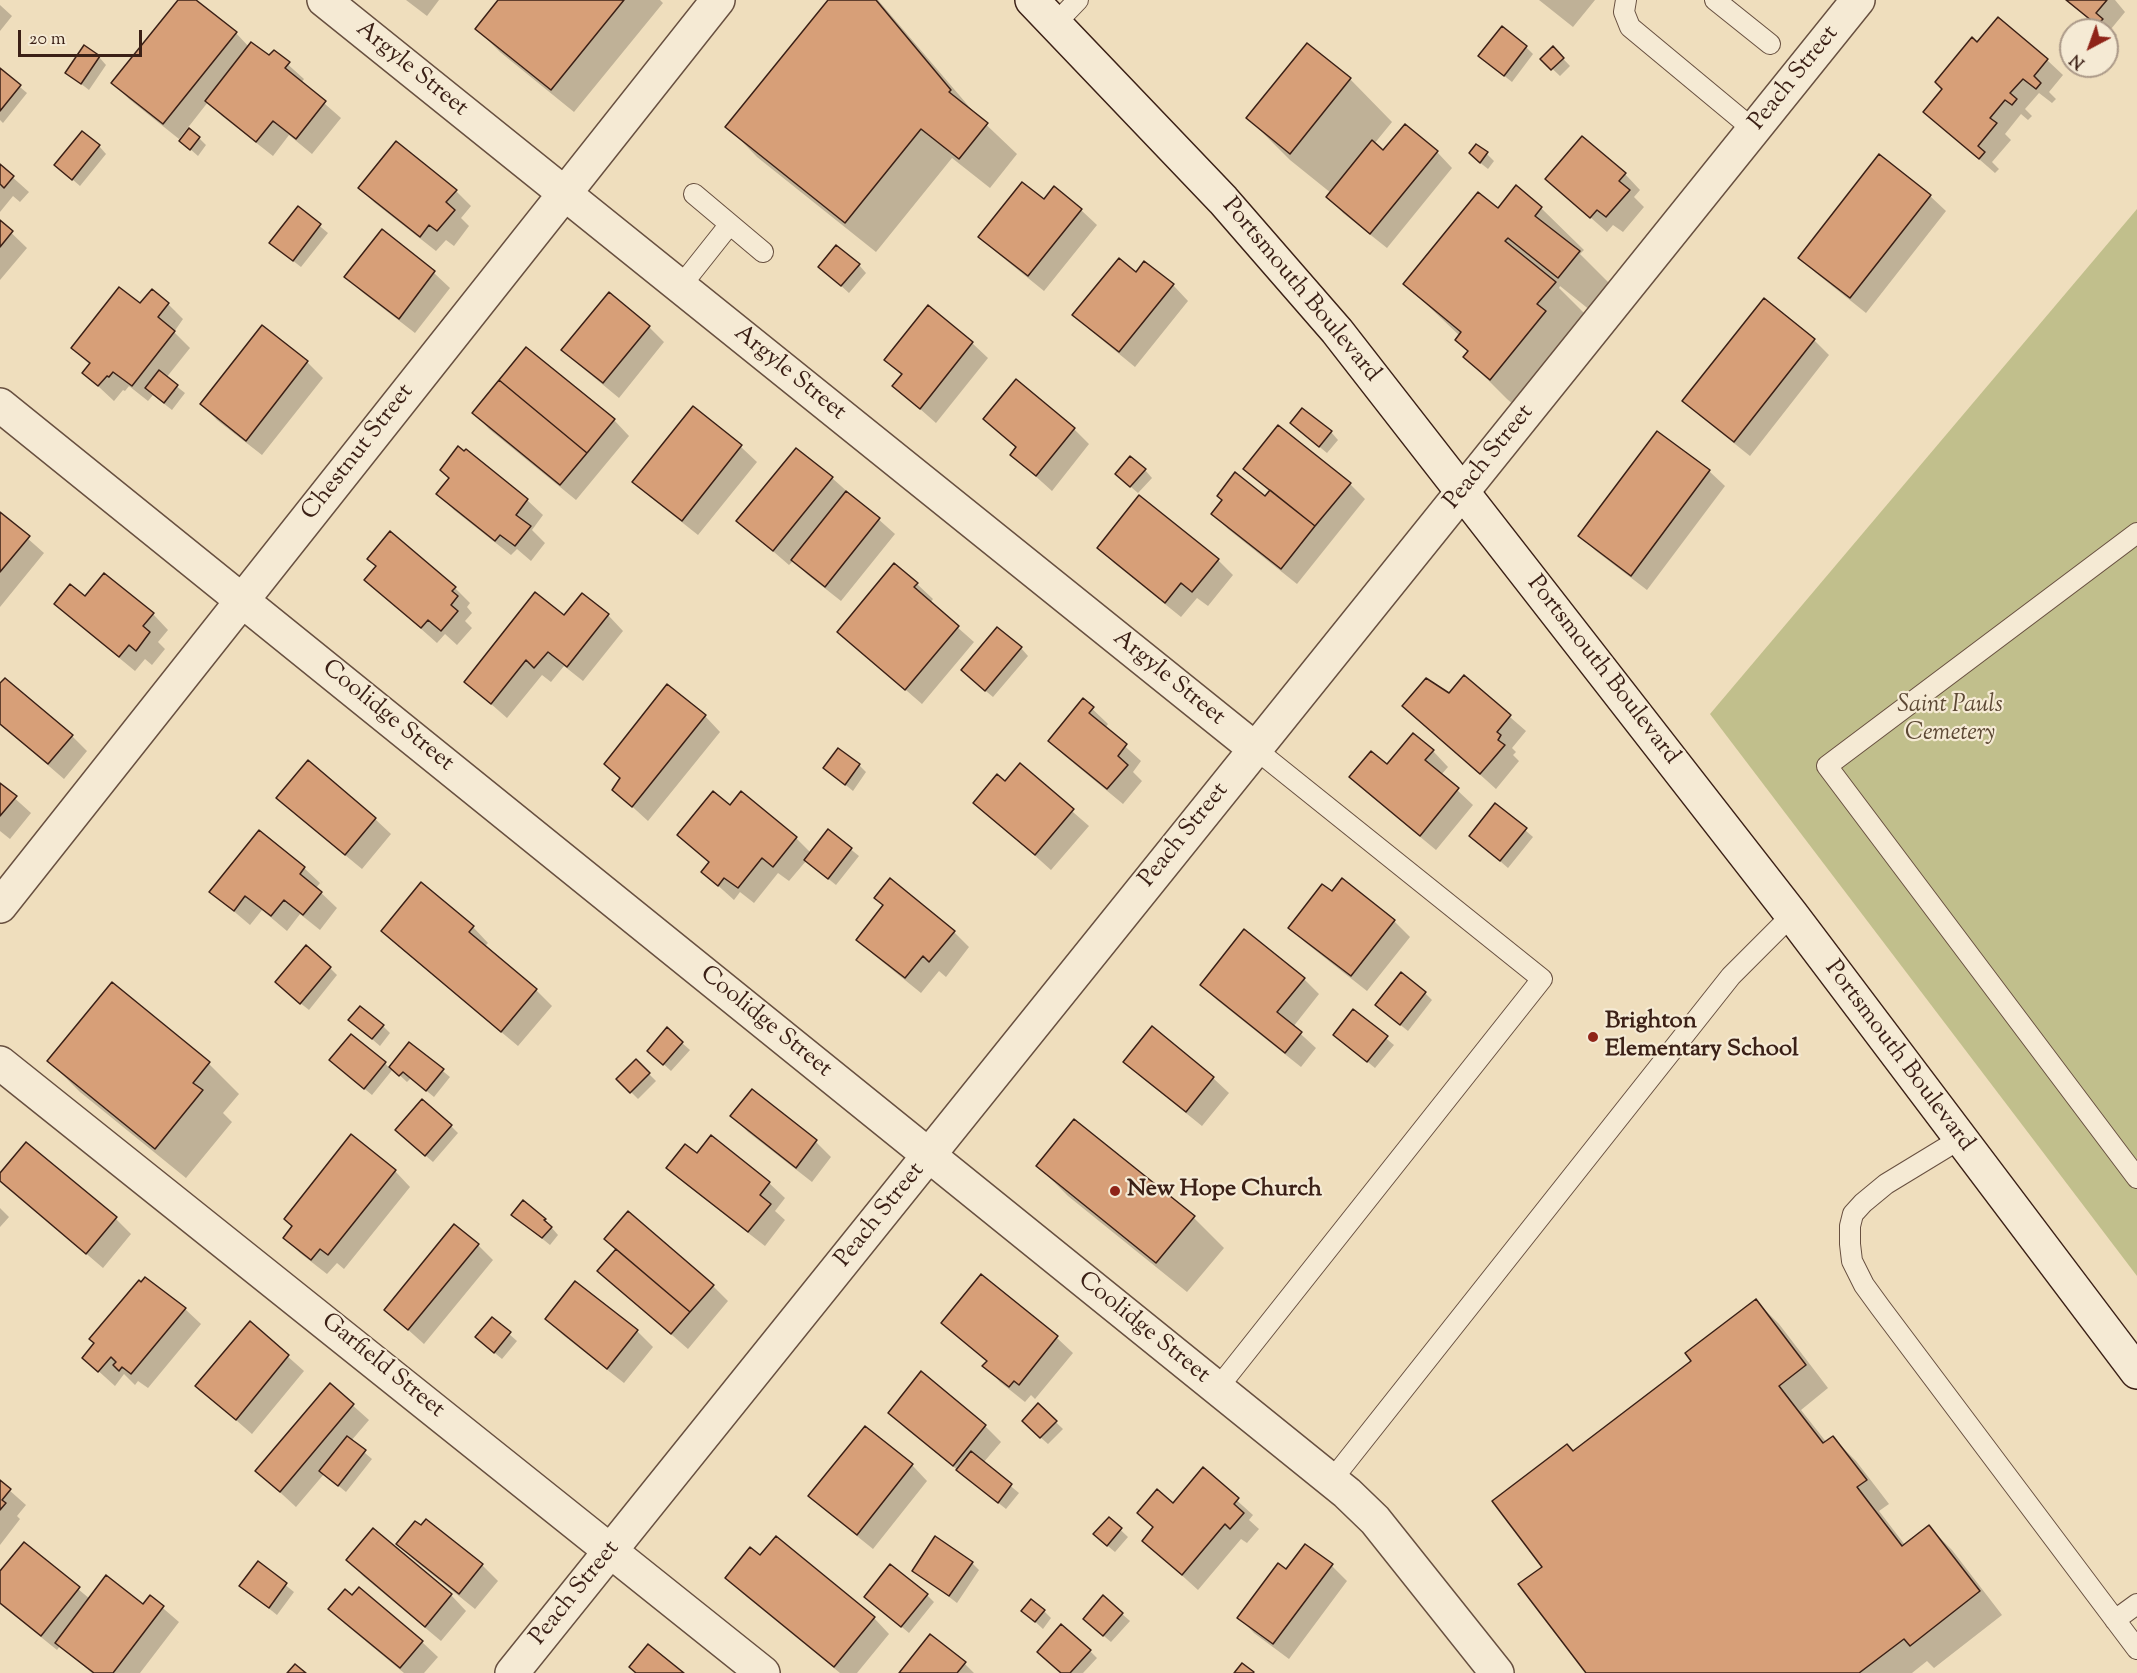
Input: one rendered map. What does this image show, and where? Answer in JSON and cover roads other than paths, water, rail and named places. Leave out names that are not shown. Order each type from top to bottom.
[{"type":"street","name":"Argyle Street","points":[[324,0],[1254,748]]},
{"type":"street","name":"Chestnut Street","points":[[0,906],[718,0]]},
{"type":"street","name":"Portsmouth Boulevard","points":[[1032,0],[1223,201],[1337,331],[1792,915],[2137,1372]]},
{"type":"street","name":"Peach Street","points":[[512,1673],[1858,0]]},
{"type":"street","name":"Coolidge Street","points":[[0,405],[1331,1481],[1375,1520],[1497,1673]]},
{"type":"street","name":"Garfield Street","points":[[0,1063],[763,1673]]},
{"type":"lane","points":[[1055,24],[1078,0]]},
{"type":"lane","points":[[1626,0],[1624,12],[1630,27],[1754,130]]},
{"type":"lane","points":[[1715,0],[1770,44]]},
{"type":"lane","points":[[694,194],[763,252]]},
{"type":"lane","points":[[681,287],[730,224]]},
{"type":"lane","points":[[2137,533],[1827,766],[2137,1178]]},
{"type":"lane","points":[[1217,1389],[1542,979],[1254,748]]},
{"type":"lane","points":[[1331,1481],[1731,976],[1792,915]]},
{"type":"lane","points":[[1960,1139],[1886,1184],[1853,1214],[1850,1226],[1852,1261],[1864,1285],[1880,1307],[2137,1649]]},
{"type":"lane","points":[[2115,1620],[2137,1604]]},
{"type":"place","name":"Brighton Elementary School","points":[[1593,1037]]},
{"type":"place","name":"New Hope Church","points":[[1115,1191]]},
{"type":"park label","name":"Saint Pauls Cemetery","points":[[1950,721]]}]
